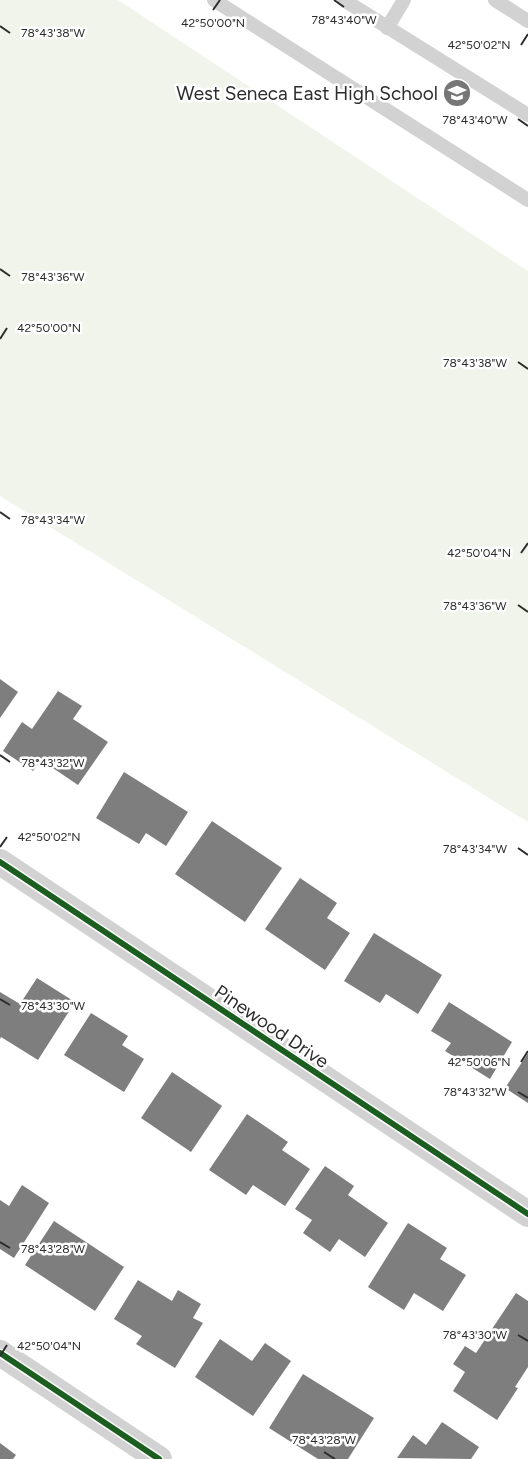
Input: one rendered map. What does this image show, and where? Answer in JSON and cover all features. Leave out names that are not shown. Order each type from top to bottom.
[{"type":"street","name":"Pinewood Drive","points":[[0,862],[528,1214]]},
{"type":"street","points":[[0,1353],[159,1459]]},
{"type":"lane","points":[[214,0],[528,200]]},
{"type":"lane","points":[[344,0],[528,115]]},
{"type":"lane","points":[[387,28],[404,0]]},
{"type":"lane","points":[[495,0],[528,21]]},
{"type":"shaded area","points":[[0,0],[118,0],[528,271],[528,822],[0,496]]},
{"type":"building","points":[[0,679],[18,692],[0,718]]},
{"type":"building","points":[[58,691],[82,706],[73,719],[108,742],[78,785],[41,760],[33,771],[3,751],[22,722],[32,729]]},
{"type":"building","points":[[124,772],[188,812],[166,846],[146,833],[139,844],[96,818]]},
{"type":"building","points":[[212,821],[282,868],[245,922],[175,874]]},
{"type":"building","points":[[300,878],[337,903],[327,918],[350,933],[325,970],[265,929]]},
{"type":"building","points":[[374,933],[442,975],[418,1014],[386,994],[380,1003],[344,981]]},
{"type":"building","points":[[37,978],[75,1002],[38,1060],[1,1037],[0,1039],[0,992],[20,1004]]},
{"type":"building","points":[[449,1002],[512,1042],[490,1079],[445,1051],[451,1043],[431,1031]]},
{"type":"building","points":[[91,1013],[128,1036],[122,1045],[144,1059],[124,1092],[64,1055]]},
{"type":"building","points":[[528,1053],[528,1103],[505,1088]]},
{"type":"building","points":[[172,1072],[222,1106],[191,1152],[141,1118]]},
{"type":"building","points":[[247,1114],[288,1142],[282,1150],[310,1169],[285,1206],[253,1185],[246,1195],[209,1170]]},
{"type":"building","points":[[325,1166],[354,1186],[348,1195],[388,1223],[365,1257],[339,1239],[330,1252],[303,1233],[312,1220],[295,1209]]},
{"type":"building","points":[[22,1185],[49,1203],[14,1258],[0,1249],[0,1200],[9,1206]]},
{"type":"building","points":[[54,1221],[124,1267],[95,1311],[25,1265]]},
{"type":"building","points":[[408,1223],[447,1248],[440,1259],[466,1275],[443,1311],[414,1293],[404,1310],[368,1287]]},
{"type":"building","points":[[138,1280],[172,1301],[178,1290],[201,1304],[193,1318],[203,1323],[175,1368],[136,1344],[142,1336],[114,1319]]},
{"type":"building","points":[[516,1293],[528,1301],[528,1367],[515,1387],[518,1388],[497,1420],[453,1391],[465,1372],[453,1364],[465,1346],[476,1353]]},
{"type":"building","points":[[220,1339],[252,1361],[265,1343],[291,1361],[253,1416],[195,1377]]},
{"type":"building","points":[[303,1374],[374,1418],[348,1459],[318,1459],[269,1428]]},
{"type":"building","points":[[442,1422],[479,1447],[471,1459],[397,1458],[413,1435],[426,1445]]},
{"type":"building","points":[[0,1443],[16,1455],[13,1459],[0,1459]]},
{"type":"cycle path","points":[[0,862],[528,1214]]},
{"type":"cycle path","points":[[0,1353],[159,1459]]},
{"type":"place","name":"West Seneca East High School","points":[[457,93]]}]
